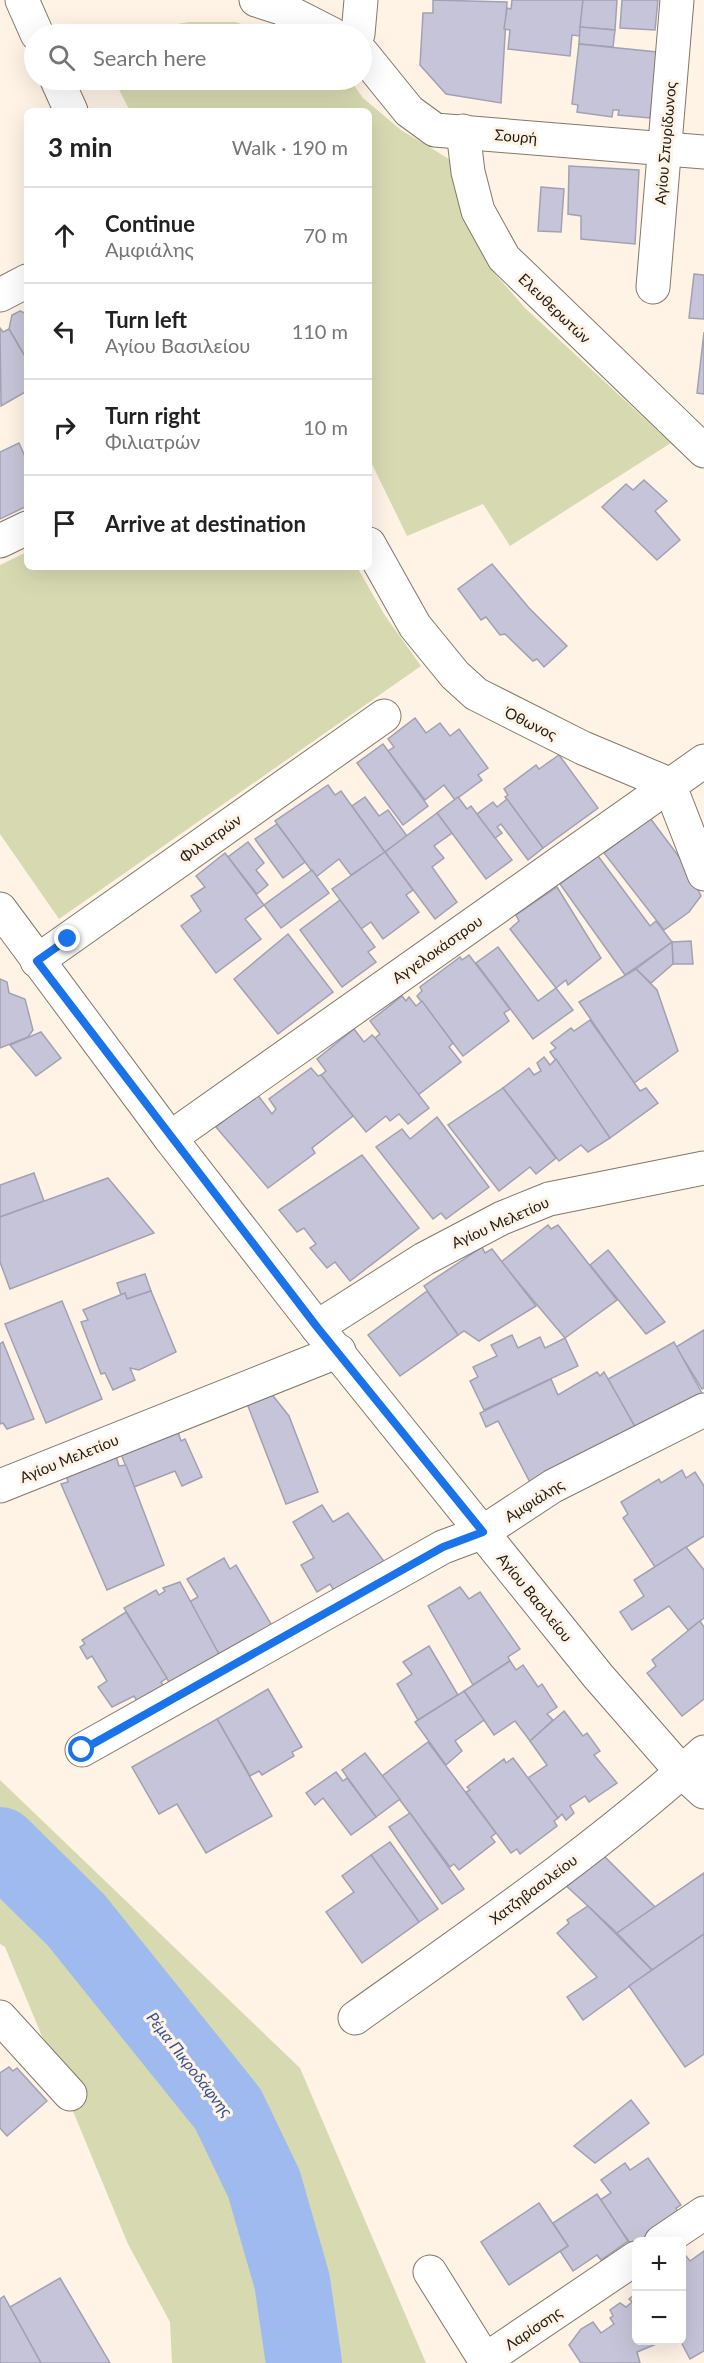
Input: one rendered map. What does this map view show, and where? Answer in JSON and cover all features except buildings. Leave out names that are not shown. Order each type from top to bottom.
[{"type":"street","points":[[22,0],[33,24]]},
{"type":"street","points":[[256,0],[281,8],[312,24]]},
{"type":"street","points":[[359,24],[361,0]]},
{"type":"street","name":"Αγίου Σπυρίδωνος","points":[[654,287],[678,0]]},
{"type":"street","name":"Σουρή","points":[[372,65],[409,111],[435,130],[704,152]]},
{"type":"street","points":[[61,90],[69,108]]},
{"type":"street","name":"Ελευθερωτών","points":[[463,131],[468,172],[478,211],[504,258],[704,451]]},
{"type":"street","points":[[0,295],[24,283]]},
{"type":"street","points":[[0,541],[24,529]]},
{"type":"street","name":"Όθωνος","points":[[372,549],[415,626],[455,675],[476,694],[583,748],[669,784]]},
{"type":"street","name":"Φιλιατρών","points":[[37,961],[384,716]]},
{"type":"street","name":"Αγγελοκάστρου","points":[[171,1138],[704,761]]},
{"type":"street","points":[[669,784],[704,874]]},
{"type":"street","name":"Αγίου Βασιλείου","points":[[0,909],[171,1138],[317,1327],[339,1351],[598,1676],[697,1772]]},
{"type":"street","name":"Αγίου Μελετίου","points":[[317,1327],[424,1258],[502,1218],[549,1199],[704,1168]]},
{"type":"street","name":"Αγίου Μελετίου","points":[[0,1486],[339,1351]]},
{"type":"street","name":"Αμφιάλης","points":[[82,1750],[443,1547],[483,1532],[553,1486],[704,1410]]},
{"type":"street","name":"Χατζηβασιλείου","points":[[355,2018],[697,1772]]},
{"type":"street","points":[[0,2017],[70,2094]]},
{"type":"street","points":[[667,2237],[704,2212]]},
{"type":"street","name":"Λαρίσσης","points":[[430,2272],[485,2360],[632,2261]]},
{"type":"green space","points":[[236,22],[242,24],[177,24]]},
{"type":"green space","points":[[119,90],[357,90],[363,98],[401,130],[454,162],[490,268],[525,308],[671,443],[510,546],[483,504],[407,536],[372,464],[372,108],[128,108]]},
{"type":"green space","points":[[24,553],[24,570],[359,570],[384,614],[421,666],[59,919],[0,834],[0,565]]},
{"type":"green space","points":[[0,1780],[300,2068],[426,2363],[172,2363],[170,2322],[128,2244],[5,1947],[0,1944]]},
{"type":"waterway","name":"Ρέμα Πικροδάφνης","points":[[0,1845],[76,1920],[228,2109],[264,2184],[292,2281],[304,2363]]},
{"type":"route","points":[[68,939],[37,961],[317,1327],[339,1351],[483,1532],[443,1547],[82,1750]]}]
